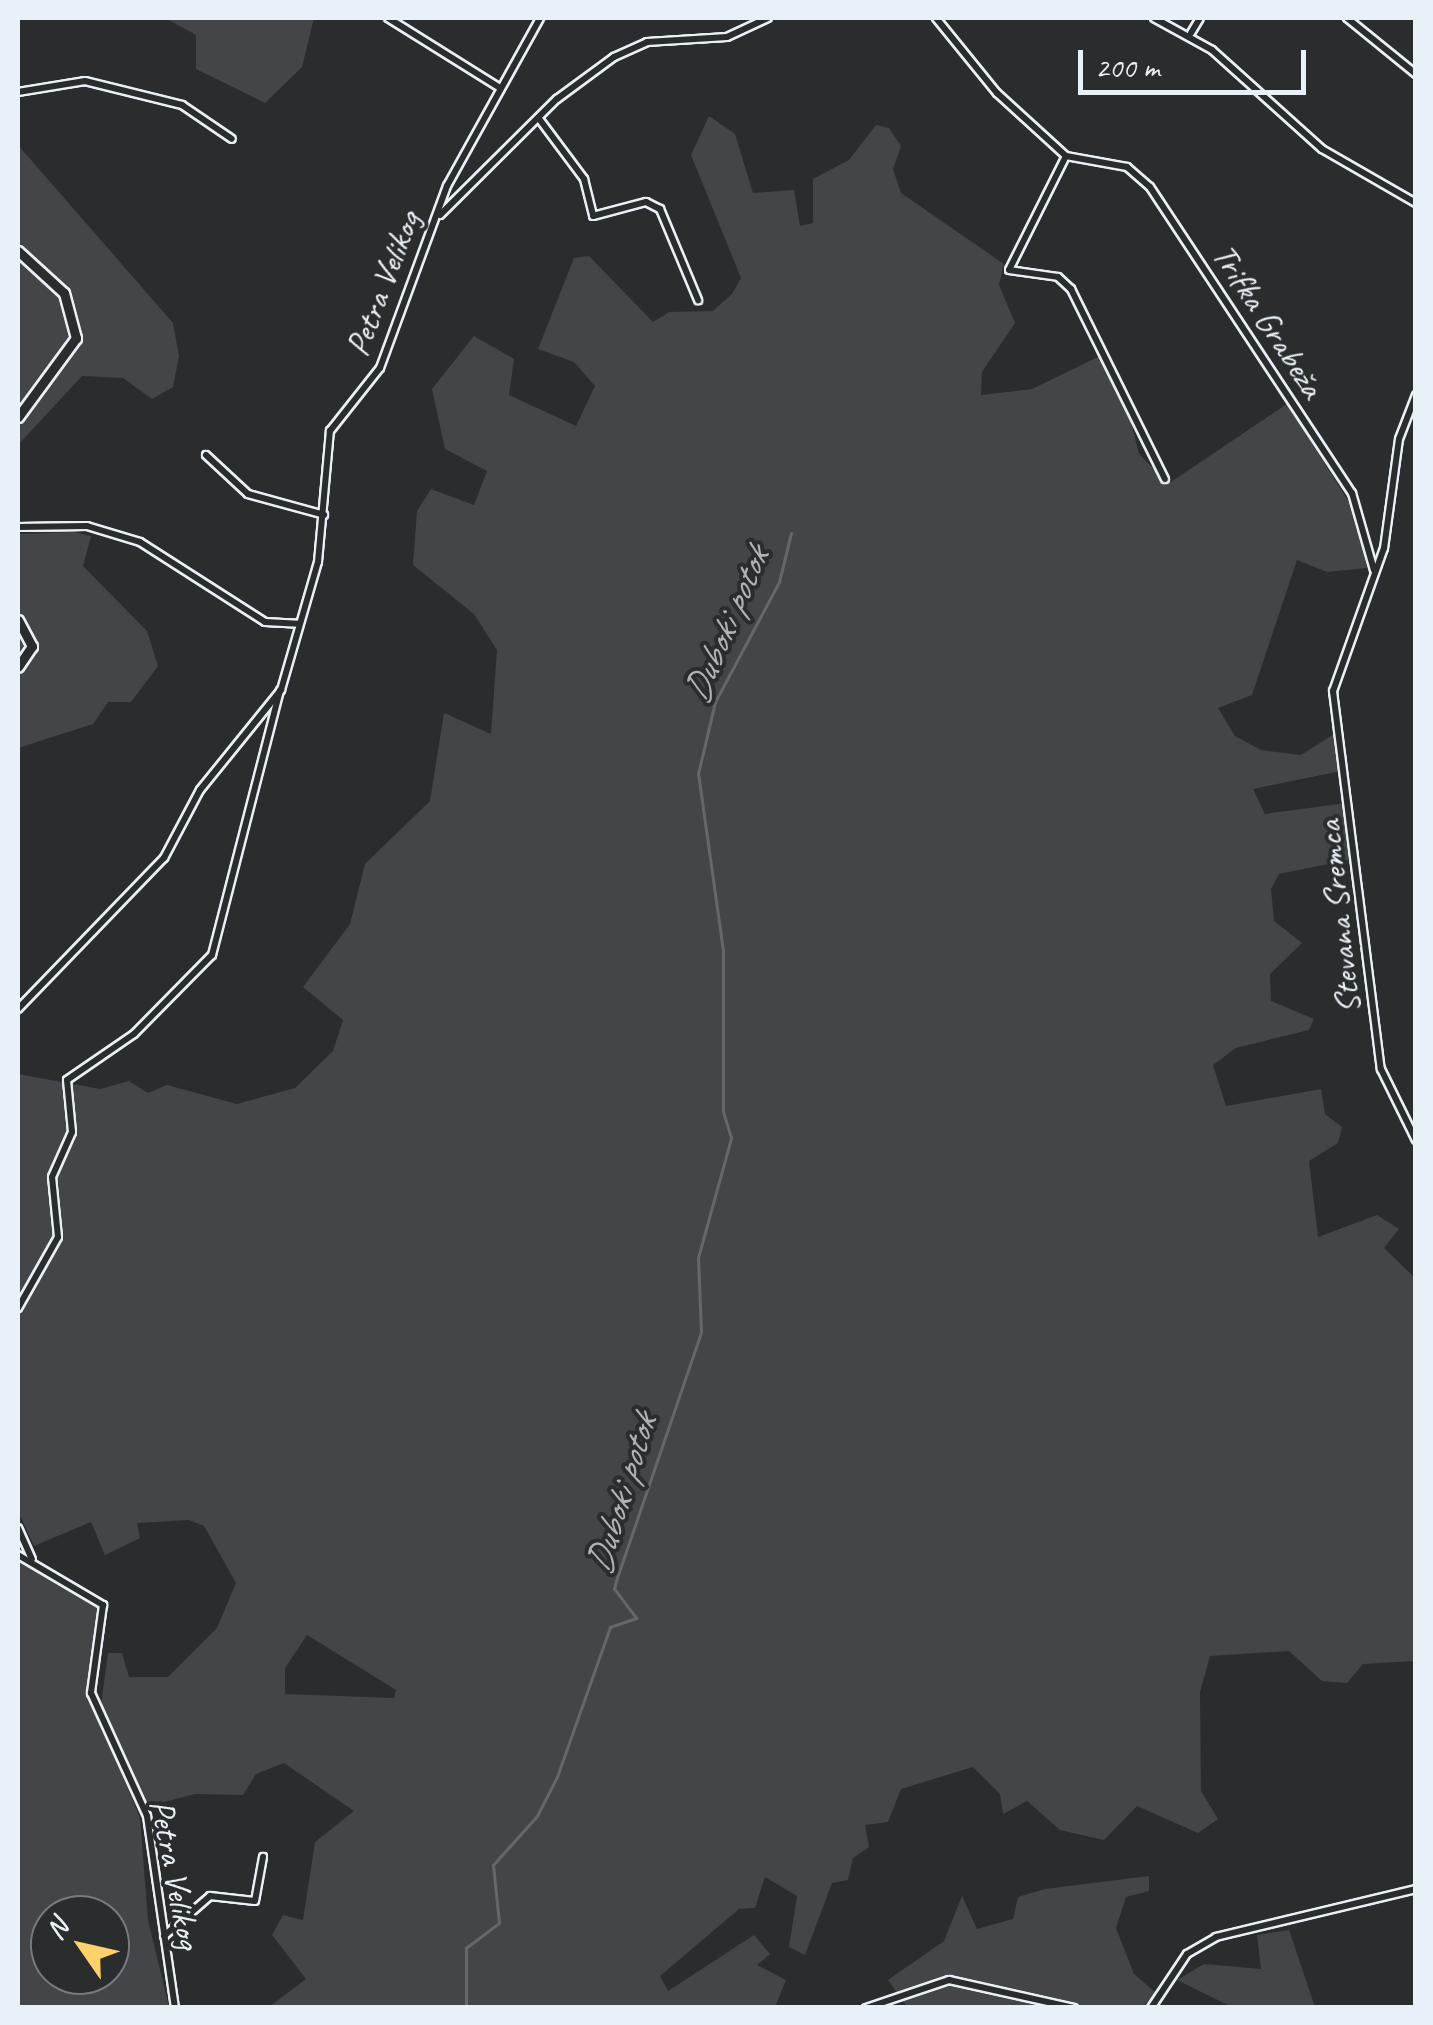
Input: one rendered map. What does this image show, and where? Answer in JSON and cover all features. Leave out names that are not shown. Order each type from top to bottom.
[{"type":"street","points":[[388,18],[500,88]]},
{"type":"street","name":"Petra Velikog","points":[[18,1308],[58,1237],[52,1177],[72,1132],[67,1080],[134,1034],[212,955],[324,515],[330,431],[380,368],[436,219],[500,88],[540,18]]},
{"type":"street","points":[[436,219],[584,76],[634,47],[727,37],[768,18]]},
{"type":"street","points":[[936,18],[997,93],[1066,156],[1008,266],[1071,289],[1165,478]]},
{"type":"street","points":[[1154,18],[1191,34],[1286,123],[1416,203]]},
{"type":"street","points":[[1191,34],[1200,18]]},
{"type":"street","points":[[1346,18],[1416,74]]},
{"type":"street","points":[[18,92],[85,81],[182,105],[232,139]]},
{"type":"street","points":[[540,120],[584,179],[593,216],[646,202],[660,210],[698,300]]},
{"type":"street","name":"Trifka Grabeža","points":[[1066,156],[1127,167],[1150,187],[1352,493],[1374,571]]},
{"type":"street","points":[[18,251],[64,293],[76,338],[18,416]]},
{"type":"street","name":"Stevana Sremca","points":[[1416,395],[1374,571],[1333,691],[1380,1069],[1416,1140]]},
{"type":"street","points":[[206,455],[248,494],[324,515]]},
{"type":"street","points":[[18,527],[87,526],[140,542],[265,622],[298,624]]},
{"type":"street","points":[[18,620],[32,646],[18,668]]},
{"type":"street","name":"Petra Velikog","points":[[18,1008],[164,858],[200,790],[280,690]]},
{"type":"street","points":[[18,1528],[32,1560]]},
{"type":"street","name":"Petra Velikog","points":[[18,1555],[103,1605],[91,1693],[147,1816],[174,2008]]},
{"type":"street","points":[[163,1937],[210,1896],[255,1901],[264,1856]]},
{"type":"street","points":[[1151,2008],[1187,1954],[1216,1937],[1416,1889]]},
{"type":"street","points":[[866,2008],[949,1980],[1074,2008]]},
{"type":"shaded area","points":[[165,18],[314,18],[302,67],[265,103],[196,69],[196,35]]},
{"type":"shaded area","points":[[709,116],[735,134],[753,193],[794,190],[800,226],[813,223],[813,179],[849,160],[876,125],[889,128],[901,146],[893,169],[901,193],[1004,264],[999,285],[1015,323],[982,372],[981,395],[1032,389],[1100,356],[1122,388],[1139,454],[1168,484],[1287,404],[1354,510],[1367,568],[1327,572],[1297,560],[1252,695],[1218,708],[1235,736],[1261,750],[1301,755],[1334,734],[1341,771],[1253,789],[1265,814],[1346,803],[1353,859],[1279,874],[1271,889],[1274,921],[1302,943],[1270,974],[1271,1001],[1314,1019],[1309,1030],[1236,1048],[1213,1065],[1226,1106],[1321,1089],[1325,1114],[1342,1127],[1338,1143],[1309,1161],[1318,1237],[1377,1215],[1399,1229],[1384,1248],[1415,1278],[1415,1661],[1363,1664],[1347,1683],[1322,1681],[1289,1651],[1210,1656],[1200,1692],[1201,1791],[1218,1819],[1198,1833],[1137,1806],[1104,1840],[1060,1830],[1027,1801],[1003,1814],[1000,1794],[973,1767],[901,1789],[888,1822],[865,1825],[869,1847],[853,1858],[848,1880],[832,1883],[805,1955],[789,1947],[797,1896],[765,1877],[755,1908],[739,1909],[660,1976],[668,1991],[754,1935],[770,1954],[757,1965],[786,1980],[775,2007],[269,2007],[306,1979],[272,1935],[283,1915],[303,1920],[315,1842],[354,1811],[284,1763],[256,1774],[243,1795],[195,1794],[149,1806],[101,1705],[108,1653],[122,1653],[129,1677],[168,1677],[217,1628],[236,1583],[204,1526],[189,1520],[137,1523],[140,1538],[105,1555],[91,1522],[34,1546],[18,1511],[18,1074],[100,1089],[129,1081],[148,1093],[167,1085],[237,1104],[295,1088],[333,1051],[343,1020],[303,987],[350,924],[365,864],[430,801],[444,713],[491,734],[497,650],[474,614],[413,565],[417,511],[431,489],[474,505],[487,471],[445,449],[432,389],[474,336],[514,359],[509,395],[576,426],[595,386],[574,362],[538,349],[574,258],[589,256],[653,322],[669,312],[713,311],[732,294],[741,278],[691,155]],"holes":[[[307,1635],[396,1690],[394,1698],[285,1694],[285,1668]]]},
{"type":"shaded area","points":[[18,145],[173,323],[179,356],[173,387],[152,399],[123,378],[82,376],[18,445]]},
{"type":"shaded area","points":[[74,532],[91,536],[83,566],[147,631],[158,666],[131,702],[108,702],[93,724],[18,748],[18,534]]},
{"type":"shaded area","points":[[18,1540],[33,1566],[101,1611],[88,1692],[140,1818],[148,1920],[169,2007],[18,2007]]},
{"type":"shaded area","points":[[1149,1876],[1149,1891],[1126,1897],[1116,1928],[1134,1974],[1156,1993],[1142,2007],[907,2007],[888,1980],[944,1941],[962,1896],[977,1929],[1013,1919],[1018,1897],[1045,1889]]},
{"type":"shaded area","points":[[1289,1930],[1315,2007],[1232,2007],[1177,1980],[1204,1964],[1261,1969],[1257,1935]]},
{"type":"waterway","name":"Duboki potok","points":[[466,2008],[466,1948],[499,1923],[493,1865],[537,1816],[557,1777],[610,1627],[636,1618],[614,1589],[701,1332],[698,1258],[731,1138],[723,1111],[723,951],[698,774],[715,702],[779,582],[791,533]]}]
